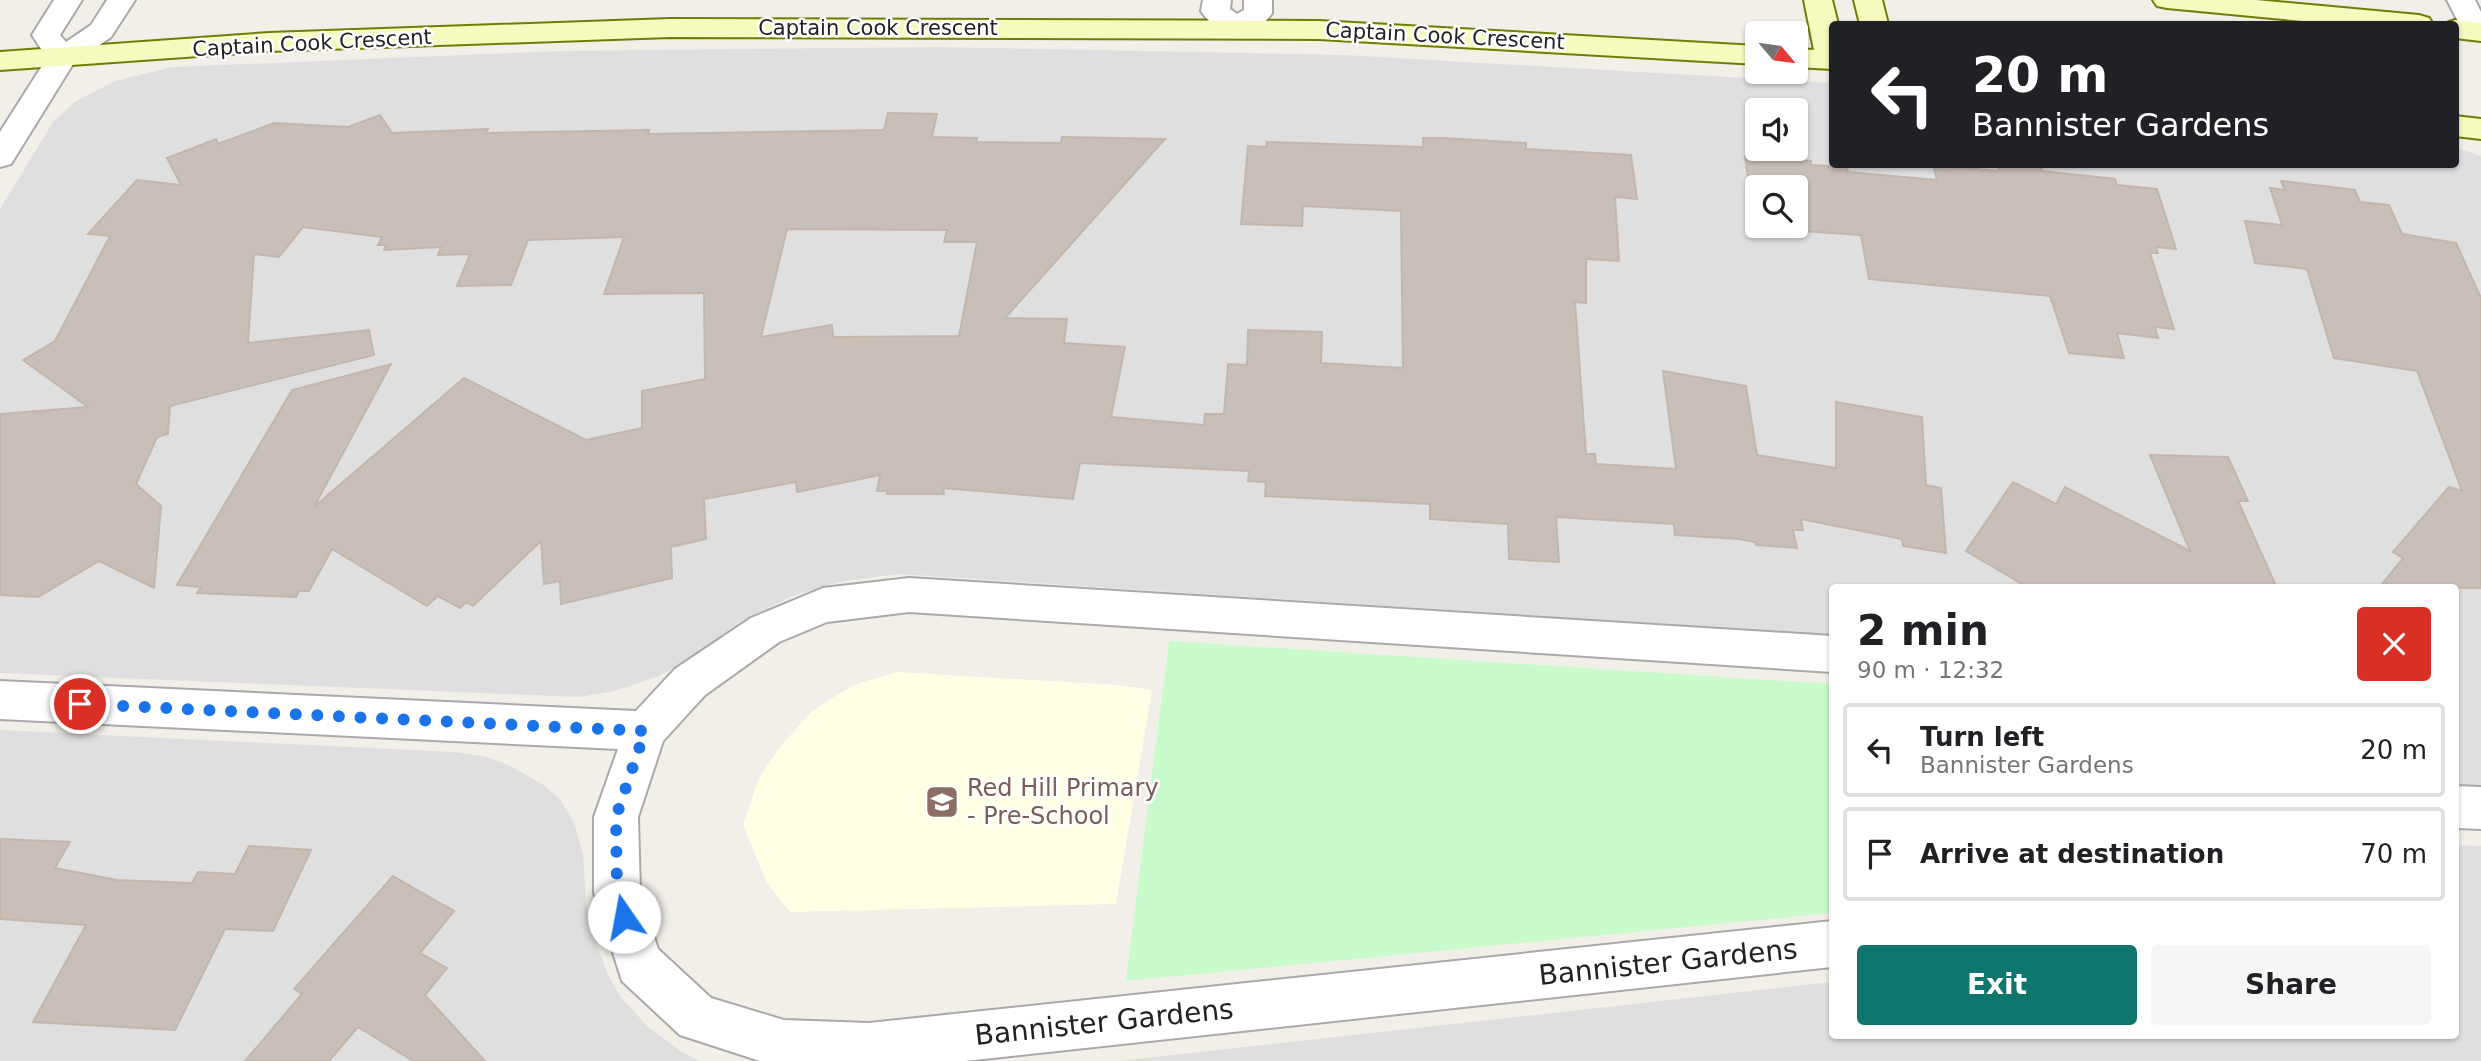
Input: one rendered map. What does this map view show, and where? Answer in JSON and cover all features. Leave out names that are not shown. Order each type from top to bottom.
[{"type":"main road","points":[[1818,0],[1829,47]]},
{"type":"main road","points":[[1868,0],[1873,21]]},
{"type":"main road","points":[[2167,0],[2388,21]]},
{"type":"main road","name":"Captain Cook Crescent","points":[[0,61],[269,42],[670,28],[1236,28],[1499,38],[1745,54]]},
{"type":"main road","points":[[1808,59],[1829,60]]},
{"type":"main road","points":[[2459,126],[2481,129]]},
{"type":"street","points":[[62,58],[46,34],[68,0]]},
{"type":"street","points":[[0,157],[62,58],[102,31],[121,0]]},
{"type":"street","points":[[1217,0],[1216,12],[1236,28],[1258,13],[1258,0]]},
{"type":"street","points":[[2461,0],[2473,33]]},
{"type":"street","name":"Bannister Gardens","points":[[1829,654],[909,596],[823,605],[765,629],[690,682],[645,731],[616,817],[617,893],[639,964],[697,1018],[784,1044],[869,1047],[1829,944]]},
{"type":"street","points":[[0,700],[645,731]]},
{"type":"street","points":[[2459,807],[2481,808]]},
{"type":"shaded area","points":[[937,47],[1345,55],[1745,78],[1745,84],[1829,83],[1829,168],[2459,168],[2459,148],[2481,156],[2481,787],[2459,786],[2459,584],[1829,584],[1829,635],[898,574],[838,582],[790,597],[740,622],[677,667],[659,676],[615,691],[578,697],[0,673],[0,209],[53,122],[76,101],[115,81],[172,67],[561,51]]},
{"type":"shaded area","name":"Red Hill Primary - Pre-School","points":[[896,672],[1118,685],[1152,690],[1116,904],[790,912],[767,883],[743,825],[759,778],[779,748],[812,711],[853,685]]},
{"type":"shaded area","points":[[0,730],[455,752],[488,757],[508,765],[542,784],[560,799],[575,825],[583,855],[586,905],[592,931],[607,973],[620,996],[647,1026],[682,1052],[700,1061],[0,1061]]},
{"type":"shaded area","points":[[2459,845],[2481,846],[2481,1061],[1119,1061],[1829,982],[1829,1039],[2459,1039]]},
{"type":"green space","points":[[1169,641],[1829,684],[1829,913],[1126,981]]},
{"type":"building","points":[[888,113],[937,114],[932,137],[977,138],[976,142],[1061,143],[1062,137],[1165,139],[1005,318],[1067,319],[1064,343],[1125,347],[1111,417],[1204,425],[1205,414],[1224,414],[1228,364],[1247,365],[1248,330],[1322,332],[1321,363],[1403,368],[1401,211],[1303,206],[1302,226],[1241,224],[1248,146],[1266,147],[1267,142],[1423,147],[1423,138],[1443,138],[1526,143],[1526,149],[1631,155],[1637,199],[1615,197],[1619,261],[1586,259],[1586,303],[1575,302],[1586,454],[1595,454],[1596,464],[1676,469],[1663,371],[1746,386],[1757,455],[1836,468],[1836,402],[1922,417],[1926,485],[1941,488],[1946,553],[1903,546],[1902,539],[1801,519],[1803,530],[1793,530],[1797,548],[1756,545],[1755,542],[1739,539],[1675,535],[1674,524],[1556,517],[1559,562],[1509,559],[1508,524],[1430,519],[1430,504],[1265,496],[1266,482],[1248,481],[1249,471],[1080,463],[1073,499],[943,488],[944,494],[887,494],[887,491],[877,491],[880,475],[797,492],[796,482],[704,499],[706,539],[671,547],[672,578],[561,604],[560,581],[544,584],[541,541],[473,606],[466,602],[460,608],[438,596],[427,606],[332,549],[309,591],[299,591],[296,597],[197,593],[201,587],[177,585],[292,390],[391,364],[314,507],[464,378],[586,440],[642,428],[642,391],[705,379],[704,293],[604,294],[624,237],[528,240],[511,285],[457,286],[470,254],[438,255],[441,247],[384,250],[386,245],[378,245],[382,237],[303,227],[279,257],[254,254],[248,343],[369,330],[374,355],[170,406],[168,434],[157,437],[136,484],[161,506],[154,588],[99,561],[38,597],[0,595],[0,414],[88,407],[23,360],[55,341],[110,236],[88,234],[137,180],[181,185],[167,158],[216,139],[218,144],[274,123],[348,127],[380,115],[392,133],[488,129],[486,133],[649,130],[648,134],[884,130]],"holes":[[[787,229],[947,230],[944,242],[977,242],[959,336],[833,337],[832,325],[761,337]]]},
{"type":"building","points":[[1746,161],[1811,161],[1811,165],[1847,168],[1848,172],[1937,180],[1934,168],[1999,171],[1998,168],[2041,168],[2042,171],[2115,179],[2117,185],[2157,189],[2176,249],[2156,247],[2158,253],[2150,253],[2174,329],[2155,327],[2158,338],[2117,333],[2124,358],[2069,353],[2050,296],[1869,279],[1861,235],[1808,232],[1808,175],[1748,175]]},
{"type":"building","points":[[2281,181],[2355,190],[2360,202],[2389,205],[2402,234],[2456,243],[2481,298],[2481,588],[2459,588],[2459,584],[2382,584],[2403,558],[2393,552],[2449,487],[2462,491],[2417,371],[2334,358],[2307,269],[2255,263],[2245,221],[2282,225],[2270,188],[2285,190]]},
{"type":"building","points":[[2150,455],[2228,457],[2248,501],[2238,501],[2275,584],[2022,584],[1966,551],[2013,482],[2056,504],[2065,487],[2190,551]]},
{"type":"building","points":[[0,839],[70,842],[55,868],[117,880],[192,883],[198,872],[235,874],[249,846],[311,850],[273,931],[225,929],[175,1030],[33,1022],[86,925],[0,919]]},
{"type":"building","points":[[393,876],[454,911],[420,953],[447,968],[425,995],[485,1061],[413,1061],[358,1027],[329,1061],[245,1061],[302,994],[294,989]]},
{"type":"place","name":"Red Hill Primary - Pre-School","points":[[942,802]]},
{"type":"route","points":[[80,704],[645,731],[616,817],[617,893],[624,917]]}]
